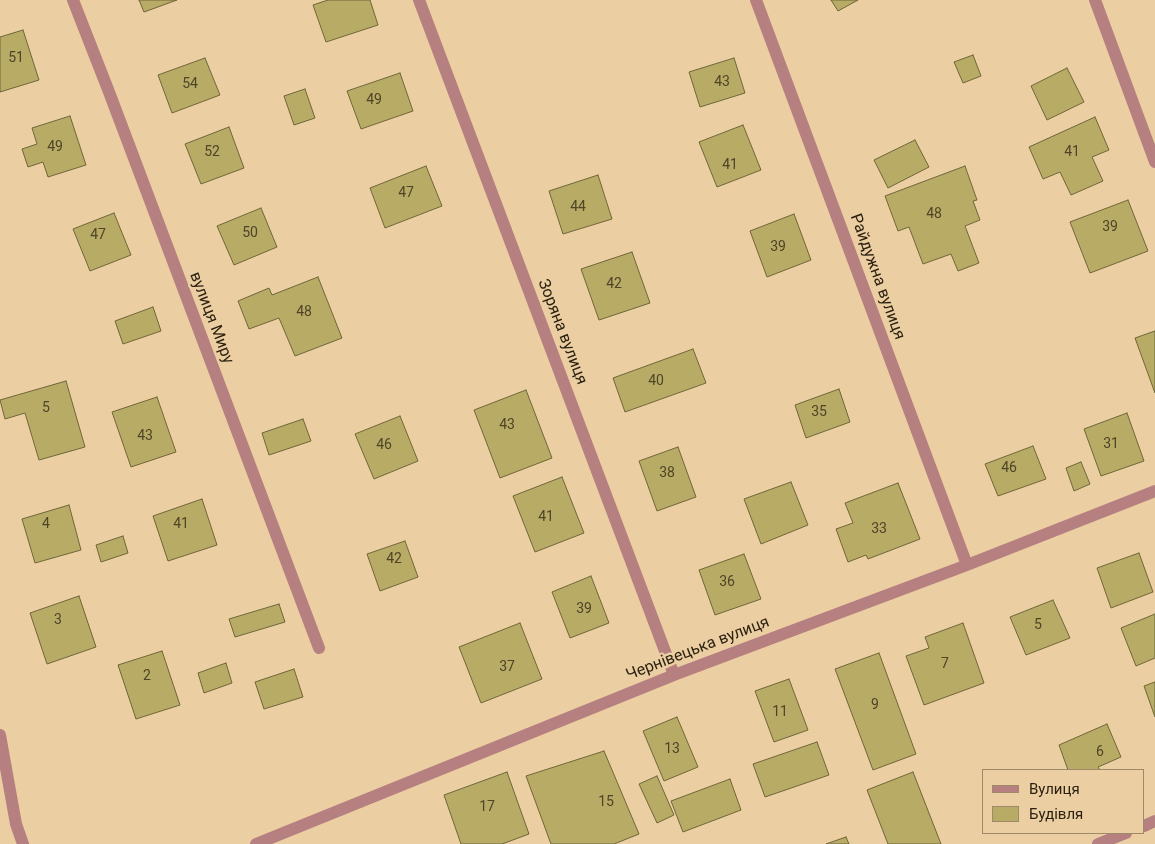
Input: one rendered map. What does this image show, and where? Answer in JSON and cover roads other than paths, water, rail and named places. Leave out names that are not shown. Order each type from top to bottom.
[{"type":"street","name":"вулиця Миру","points":[[73,0],[319,648]]},
{"type":"street","name":"Зоряна вулиця","points":[[419,0],[674,675]]},
{"type":"street","name":"Райдужна вулиця","points":[[756,0],[967,565]]},
{"type":"street","points":[[1095,0],[1155,162]]},
{"type":"street","name":"Чернівецька вулиця","points":[[256,844],[674,675],[967,565],[1155,491]]},
{"type":"street","points":[[0,735],[16,824],[23,844]]},
{"type":"street","points":[[1098,844],[1123,834]]}]
